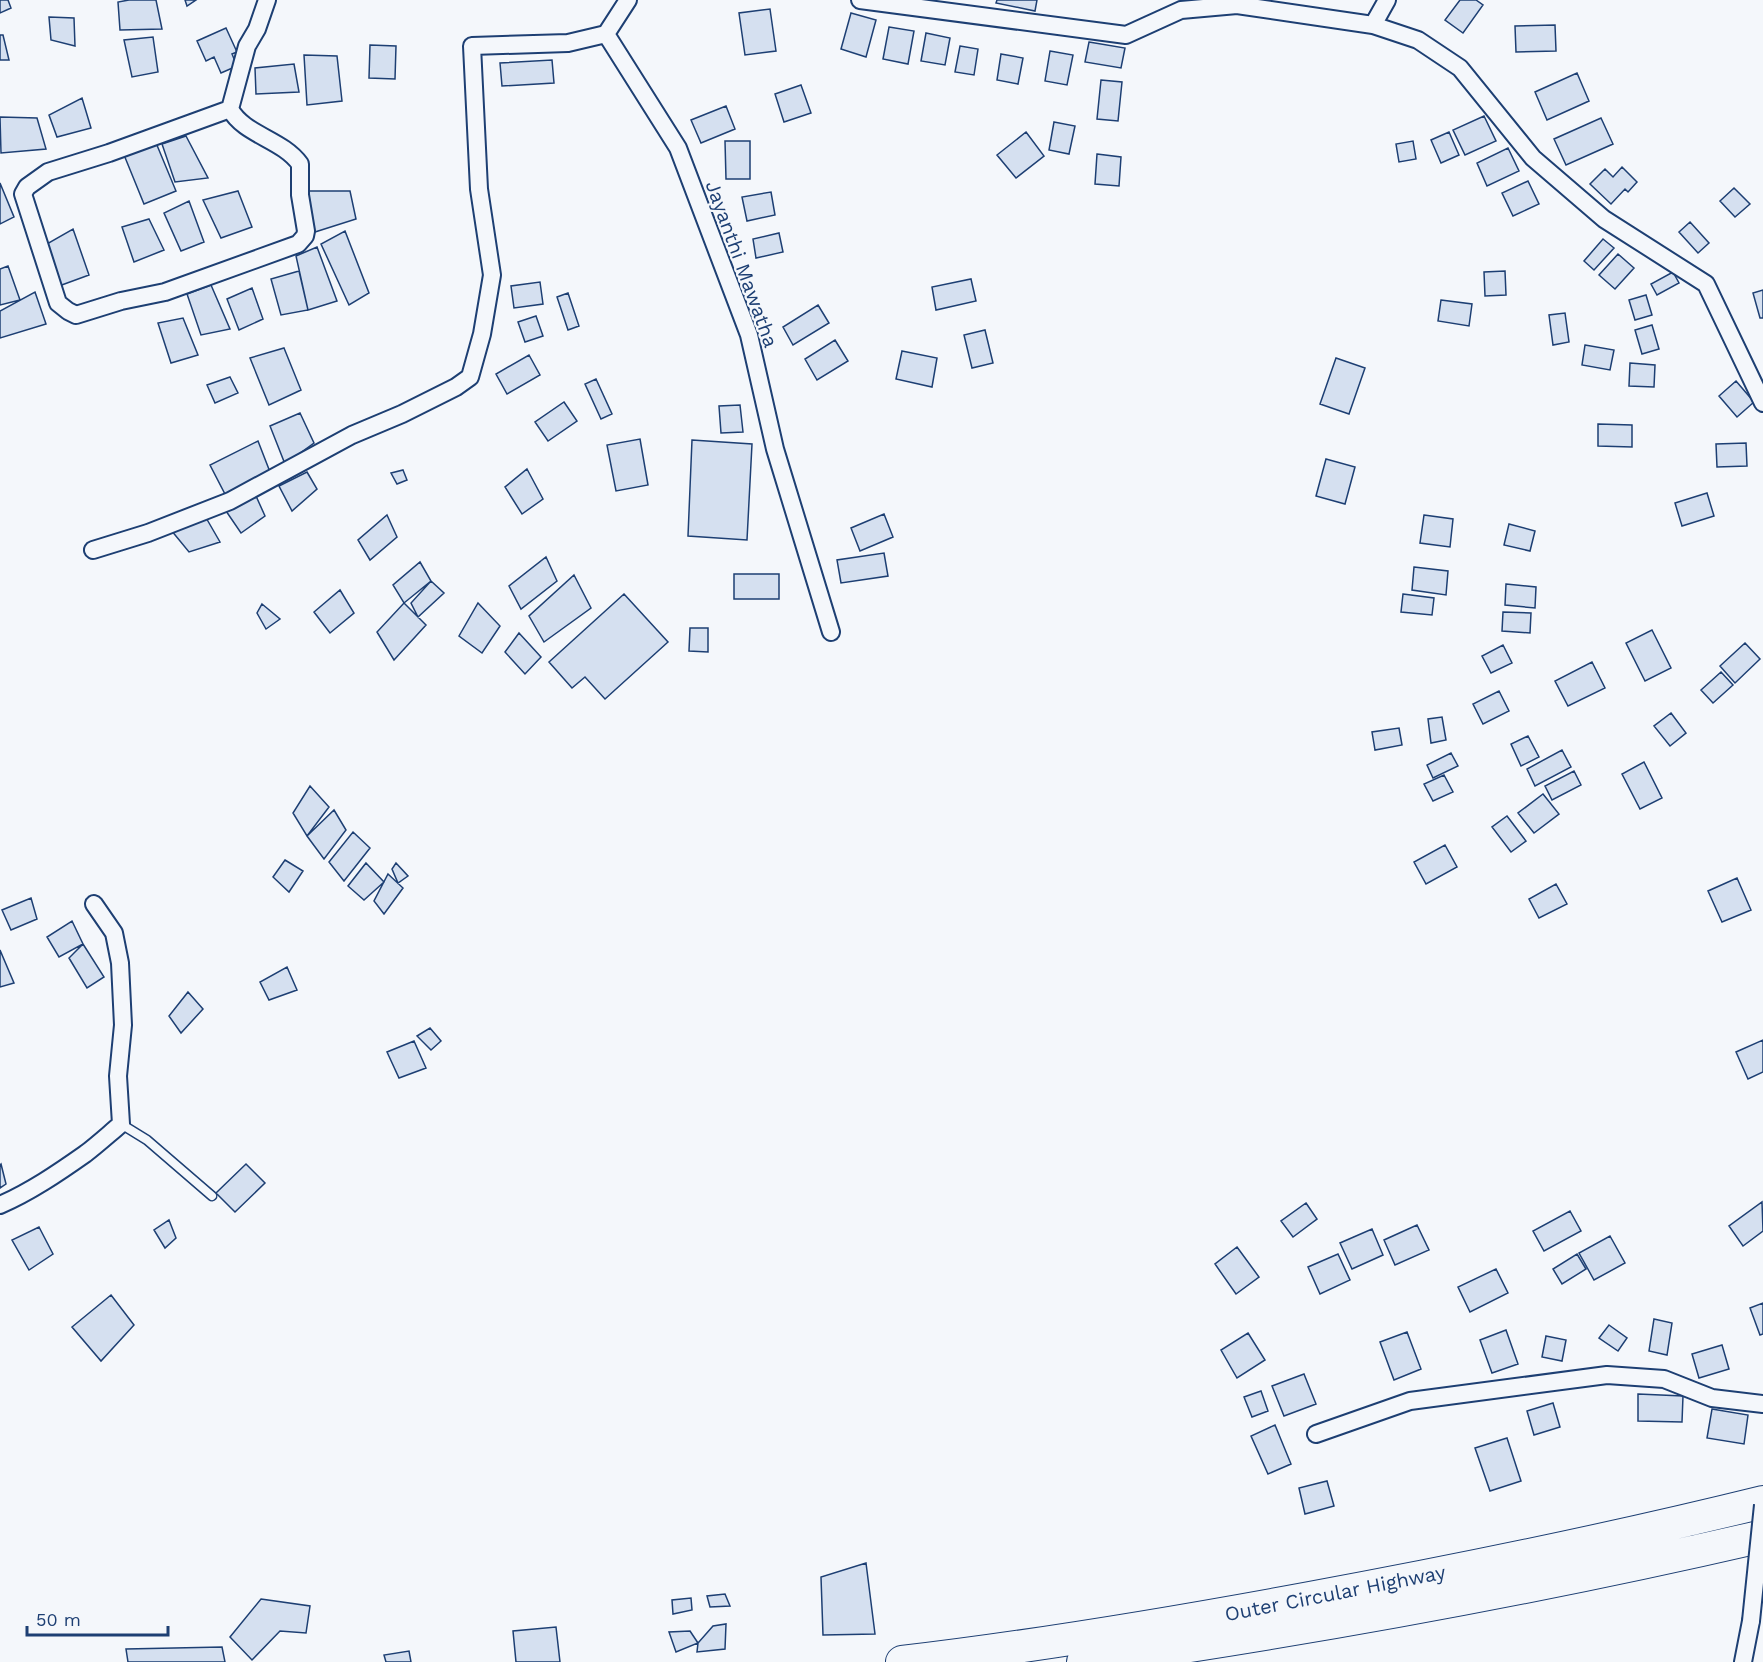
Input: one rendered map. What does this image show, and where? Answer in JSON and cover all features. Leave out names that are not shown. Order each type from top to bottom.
[{"type":"highway","name":"Outer Circular Highway","points":[[1098,1652],[1241,1611],[1486,1564],[1763,1504]]},
{"type":"highway","name":"Outer Circular Highway","points":[[902,1662],[1098,1652],[1422,1608],[1564,1581],[1763,1536]]},
{"type":"street","points":[[231,109],[247,46],[257,28],[267,0]]},
{"type":"street","points":[[93,550],[148,533],[230,501],[352,435],[402,414],[456,387],[470,377],[482,334],[492,275],[479,189],[472,46],[568,43],[606,33],[628,0]]},
{"type":"street","points":[[860,0],[1126,35],[1181,10],[1237,4],[1373,25],[1418,40],[1460,68],[1533,158],[1604,219],[1706,284],[1763,403]]},
{"type":"street","points":[[1373,25],[1387,0]]},
{"type":"street","name":"Jayanthi Mawatha","points":[[606,33],[678,148],[749,335],[775,449],[831,632]]},
{"type":"street","points":[[231,109],[244,126],[285,148],[300,164],[300,195],[306,226],[305,236],[298,244],[165,292],[121,301],[76,315],[58,303],[23,194],[27,187],[48,172],[109,153],[231,109]]},
{"type":"street","points":[[0,1205],[17,1198],[61,1171],[122,1124],[118,1076],[123,1025],[120,963],[114,933],[94,904]]},
{"type":"street","points":[[1316,1434],[1410,1401],[1606,1375],[1664,1379],[1712,1398],[1763,1404]]},
{"type":"street","points":[[1743,1662],[1756,1638],[1751,1621],[1763,1504]]},
{"type":"lane","points":[[122,1124],[147,1140],[212,1196]]},
{"type":"building","points":[[0,0],[8,0],[11,8],[0,13]]},
{"type":"building","points":[[156,0],[162,29],[120,30],[118,2]]},
{"type":"building","points":[[185,0],[196,0],[187,6]]},
{"type":"building","points":[[997,0],[1037,0],[1035,11],[996,3]]},
{"type":"building","points":[[1460,0],[1476,0],[1483,5],[1463,33],[1445,20]]},
{"type":"building","points":[[770,9],[776,51],[745,55],[739,13]]},
{"type":"building","points":[[851,13],[876,20],[866,57],[841,49]]},
{"type":"building","points":[[49,17],[74,18],[75,46],[51,40]]},
{"type":"building","points":[[1555,25],[1556,51],[1516,52],[1515,26]]},
{"type":"building","points":[[889,27],[914,31],[908,64],[883,59]]},
{"type":"building","points":[[226,28],[237,52],[232,54],[237,66],[221,73],[214,57],[206,61],[197,41]]},
{"type":"building","points":[[926,33],[950,38],[945,65],[921,61]]},
{"type":"building","points":[[0,35],[3,35],[9,60],[0,60]]},
{"type":"building","points":[[153,37],[158,72],[132,77],[124,40]]},
{"type":"building","points":[[1089,42],[1125,48],[1121,68],[1085,62]]},
{"type":"building","points":[[370,45],[396,46],[395,79],[369,78]]},
{"type":"building","points":[[960,46],[978,49],[974,75],[955,72]]},
{"type":"building","points":[[1050,51],[1073,55],[1067,85],[1045,81]]},
{"type":"building","points":[[1001,54],[1023,58],[1018,84],[997,80]]},
{"type":"building","points":[[304,55],[337,56],[342,101],[307,105]]},
{"type":"building","points":[[552,60],[554,83],[502,86],[500,63]]},
{"type":"building","points":[[294,64],[299,92],[256,94],[255,68]]},
{"type":"building","points":[[1577,73],[1589,101],[1547,120],[1535,92]]},
{"type":"building","points":[[1101,80],[1122,82],[1118,121],[1097,119]]},
{"type":"building","points":[[801,85],[811,113],[784,122],[775,94]]},
{"type":"building","points":[[82,98],[91,128],[57,137],[49,115]]},
{"type":"building","points":[[726,106],[735,129],[701,143],[691,120]]},
{"type":"building","points":[[1484,116],[1496,141],[1465,155],[1453,130]]},
{"type":"building","points":[[0,117],[37,118],[46,149],[1,153]]},
{"type":"building","points":[[1601,118],[1613,144],[1566,165],[1554,139]]},
{"type":"building","points":[[1054,122],[1075,126],[1069,154],[1049,150]]},
{"type":"building","points":[[1026,132],[1044,156],[1016,178],[997,155]]},
{"type":"building","points":[[1449,132],[1459,155],[1441,163],[1431,140]]},
{"type":"building","points":[[186,136],[208,178],[175,182],[162,144]]},
{"type":"building","points":[[154,138],[176,191],[144,204],[122,150]]},
{"type":"building","points":[[725,141],[750,141],[750,179],[726,179]]},
{"type":"building","points":[[1413,141],[1416,159],[1399,162],[1396,144]]},
{"type":"building","points":[[1508,148],[1519,171],[1487,186],[1477,163]]},
{"type":"building","points":[[1097,154],[1121,157],[1119,186],[1095,184]]},
{"type":"building","points":[[1622,167],[1637,182],[1628,192],[1625,189],[1611,204],[1590,184],[1605,169],[1613,177]]},
{"type":"building","points":[[1528,181],[1539,204],[1513,216],[1502,193]]},
{"type":"building","points":[[0,183],[14,217],[0,224]]},
{"type":"building","points":[[1734,188],[1750,204],[1735,217],[1720,201]]},
{"type":"building","points":[[238,191],[252,227],[221,238],[203,200]]},
{"type":"building","points":[[302,191],[350,191],[356,219],[315,232]]},
{"type":"building","points":[[771,192],[775,215],[747,221],[742,197]]},
{"type":"building","points":[[189,201],[204,242],[181,251],[164,213]]},
{"type":"building","points":[[149,219],[164,250],[134,262],[122,227]]},
{"type":"building","points":[[1690,222],[1709,243],[1698,253],[1679,232]]},
{"type":"building","points":[[73,229],[89,275],[59,286],[45,245]]},
{"type":"building","points":[[345,231],[369,293],[349,305],[321,244]]},
{"type":"building","points":[[779,233],[783,252],[756,258],[753,239]]},
{"type":"building","points":[[1603,239],[1614,248],[1594,270],[1584,261]]},
{"type":"building","points":[[317,247],[337,301],[308,310],[296,256]]},
{"type":"building","points":[[1618,254],[1634,268],[1615,289],[1599,275]]},
{"type":"building","points":[[8,266],[20,300],[0,305],[0,269]]},
{"type":"building","points":[[299,271],[308,310],[281,315],[271,279]]},
{"type":"building","points":[[1505,271],[1506,295],[1485,296],[1484,272]]},
{"type":"building","points":[[1673,272],[1679,283],[1657,295],[1651,284]]},
{"type":"building","points":[[971,279],[976,301],[936,310],[932,287]]},
{"type":"building","points":[[540,282],[543,304],[514,308],[511,286]]},
{"type":"building","points":[[211,285],[230,329],[201,335],[187,294]]},
{"type":"building","points":[[252,288],[263,319],[239,330],[227,299]]},
{"type":"building","points":[[1763,290],[1763,318],[1760,318],[1753,293]]},
{"type":"building","points":[[35,292],[46,324],[0,338],[0,311]]},
{"type":"building","points":[[568,293],[579,326],[568,330],[557,297]]},
{"type":"building","points":[[1646,295],[1652,315],[1635,320],[1629,300]]},
{"type":"building","points":[[1441,300],[1472,304],[1469,326],[1438,321]]},
{"type":"building","points":[[818,305],[829,323],[793,345],[783,327]]},
{"type":"building","points":[[1565,313],[1569,342],[1553,345],[1549,315]]},
{"type":"building","points":[[536,316],[543,336],[525,342],[518,322]]},
{"type":"building","points":[[183,318],[198,355],[171,363],[158,323]]},
{"type":"building","points":[[1652,325],[1659,349],[1642,354],[1635,330]]},
{"type":"building","points":[[985,330],[993,363],[972,368],[964,335]]},
{"type":"building","points":[[835,340],[848,361],[817,380],[805,359]]},
{"type":"building","points":[[1585,345],[1614,350],[1610,370],[1582,365]]},
{"type":"building","points":[[284,348],[301,390],[269,405],[250,358]]},
{"type":"building","points":[[902,351],[937,358],[932,387],[896,379]]},
{"type":"building","points":[[529,355],[540,375],[507,394],[496,374]]},
{"type":"building","points":[[1336,358],[1365,368],[1349,414],[1320,404]]},
{"type":"building","points":[[1630,363],[1655,365],[1654,387],[1629,386]]},
{"type":"building","points":[[230,377],[238,393],[215,403],[207,385]]},
{"type":"building","points":[[596,379],[612,414],[601,419],[585,384]]},
{"type":"building","points":[[1736,381],[1754,402],[1737,417],[1719,396]]},
{"type":"building","points":[[564,402],[577,421],[548,441],[535,422]]},
{"type":"building","points":[[740,405],[743,432],[721,433],[719,406]]},
{"type":"building","points":[[300,413],[314,443],[285,464],[270,426]]},
{"type":"building","points":[[1598,424],[1632,425],[1632,447],[1598,446]]},
{"type":"building","points":[[640,439],[648,485],[616,491],[607,445]]},
{"type":"building","points":[[692,440],[752,444],[747,540],[688,536]]},
{"type":"building","points":[[258,441],[270,472],[226,496],[210,465]]},
{"type":"building","points":[[1746,443],[1747,466],[1717,467],[1716,444]]},
{"type":"building","points":[[1326,459],[1355,467],[1345,504],[1316,496]]},
{"type":"building","points":[[527,469],[543,499],[522,514],[505,487]]},
{"type":"building","points":[[403,470],[407,480],[397,484],[391,473]]},
{"type":"building","points":[[307,472],[317,489],[292,511],[279,486]]},
{"type":"building","points":[[1707,493],[1714,516],[1682,526],[1675,503]]},
{"type":"building","points":[[256,496],[265,516],[241,533],[226,511]]},
{"type":"building","points":[[884,514],[893,537],[860,551],[851,528]]},
{"type":"building","points":[[387,515],[397,537],[370,560],[358,540]]},
{"type":"building","points":[[1424,515],[1453,519],[1450,547],[1420,543]]},
{"type":"building","points":[[205,516],[220,542],[189,552],[171,530]]},
{"type":"building","points":[[1509,524],[1535,531],[1530,551],[1504,545]]},
{"type":"building","points":[[884,553],[888,576],[841,583],[837,560]]},
{"type":"building","points":[[546,557],[557,581],[521,609],[509,586]]},
{"type":"building","points":[[420,562],[431,581],[404,603],[393,585]]},
{"type":"building","points":[[1414,567],[1448,571],[1446,595],[1412,590]]},
{"type":"building","points":[[734,574],[779,574],[779,599],[734,599]]},
{"type":"building","points":[[574,575],[591,608],[544,642],[529,616]]},
{"type":"building","points":[[431,581],[444,593],[418,617],[411,603]]},
{"type":"building","points":[[1506,584],[1536,587],[1535,608],[1505,605]]},
{"type":"building","points":[[340,590],[354,613],[330,633],[314,612]]},
{"type":"building","points":[[624,594],[668,642],[605,699],[585,677],[572,688],[549,662]]},
{"type":"building","points":[[1403,594],[1434,598],[1432,615],[1401,612]]},
{"type":"building","points":[[404,603],[426,625],[394,660],[377,632]]},
{"type":"building","points":[[478,603],[500,626],[482,653],[459,636]]},
{"type":"building","points":[[262,604],[280,619],[266,629],[257,613]]},
{"type":"building","points":[[1503,612],[1531,613],[1530,633],[1502,631]]},
{"type":"building","points":[[690,628],[708,628],[708,652],[689,651]]},
{"type":"building","points":[[1652,630],[1671,668],[1645,681],[1626,643]]},
{"type":"building","points":[[519,633],[541,657],[525,674],[505,652]]},
{"type":"building","points":[[1745,643],[1760,659],[1735,683],[1720,666]]},
{"type":"building","points":[[1503,645],[1512,663],[1491,673],[1482,656]]},
{"type":"building","points":[[1592,662],[1605,688],[1568,706],[1555,681]]},
{"type":"building","points":[[1721,672],[1733,685],[1713,703],[1701,690]]},
{"type":"building","points":[[1499,691],[1509,711],[1483,724],[1473,704]]},
{"type":"building","points":[[1671,713],[1686,733],[1670,746],[1654,726]]},
{"type":"building","points":[[1442,717],[1446,740],[1431,743],[1428,719]]},
{"type":"building","points":[[1399,728],[1402,745],[1375,750],[1372,732]]},
{"type":"building","points":[[1528,736],[1539,757],[1521,766],[1511,744]]},
{"type":"building","points":[[1562,750],[1571,767],[1535,786],[1527,769]]},
{"type":"building","points":[[1451,753],[1458,766],[1433,778],[1427,765]]},
{"type":"building","points":[[1644,762],[1662,798],[1640,809],[1622,774]]},
{"type":"building","points":[[1574,771],[1581,785],[1552,800],[1545,786]]},
{"type":"building","points":[[1444,775],[1453,792],[1433,801],[1424,784]]},
{"type":"building","points":[[310,786],[329,807],[307,836],[293,813]]},
{"type":"building","points":[[1543,794],[1559,814],[1534,833],[1518,813]]},
{"type":"building","points":[[334,810],[346,830],[324,859],[307,836]]},
{"type":"building","points":[[1507,816],[1526,841],[1511,852],[1492,827]]},
{"type":"building","points":[[353,832],[370,848],[344,881],[329,862]]},
{"type":"building","points":[[1445,845],[1457,867],[1426,884],[1414,862]]},
{"type":"building","points":[[285,860],[303,871],[289,892],[273,877]]},
{"type":"building","points":[[366,863],[384,882],[364,900],[348,886]]},
{"type":"building","points":[[396,863],[408,876],[398,883],[392,869]]},
{"type":"building","points":[[388,874],[403,888],[384,914],[374,901]]},
{"type":"building","points":[[1737,878],[1751,910],[1722,922],[1708,891]]},
{"type":"building","points":[[1556,884],[1567,904],[1539,918],[1529,899]]},
{"type":"building","points":[[31,898],[37,919],[11,930],[2,910]]},
{"type":"building","points":[[72,921],[83,944],[59,957],[47,937]]},
{"type":"building","points":[[83,944],[104,977],[87,988],[69,958]]},
{"type":"building","points":[[0,950],[14,983],[0,987]]},
{"type":"building","points":[[287,967],[297,990],[269,1000],[260,982]]},
{"type":"building","points":[[188,992],[203,1009],[181,1033],[169,1016]]},
{"type":"building","points":[[430,1028],[441,1041],[431,1050],[417,1036]]},
{"type":"building","points":[[1763,1040],[1763,1072],[1748,1079],[1736,1052]]},
{"type":"building","points":[[414,1041],[426,1068],[399,1078],[387,1052]]},
{"type":"building","points":[[246,1164],[265,1183],[235,1212],[216,1193]]},
{"type":"building","points":[[0,1165],[6,1184],[0,1188]]},
{"type":"building","points":[[1762,1202],[1763,1231],[1743,1246],[1729,1226]]},
{"type":"building","points":[[1306,1203],[1317,1219],[1293,1237],[1281,1221]]},
{"type":"building","points":[[1570,1211],[1581,1231],[1544,1251],[1533,1231]]},
{"type":"building","points":[[169,1220],[176,1238],[165,1248],[154,1230]]},
{"type":"building","points":[[1417,1225],[1429,1250],[1395,1265],[1384,1240]]},
{"type":"building","points":[[39,1227],[53,1254],[29,1270],[12,1240]]},
{"type":"building","points":[[1372,1229],[1383,1255],[1352,1269],[1340,1243]]},
{"type":"building","points":[[1610,1236],[1625,1263],[1594,1280],[1579,1253]]},
{"type":"building","points":[[1237,1247],[1259,1277],[1236,1294],[1215,1264]]},
{"type":"building","points":[[1338,1254],[1350,1280],[1320,1294],[1308,1267]]},
{"type":"building","points":[[1577,1254],[1586,1269],[1562,1284],[1553,1269]]},
{"type":"building","points":[[1496,1269],[1508,1293],[1470,1312],[1458,1287]]},
{"type":"building","points":[[111,1295],[134,1325],[101,1361],[72,1327]]},
{"type":"building","points":[[1763,1303],[1763,1334],[1760,1335],[1750,1308]]},
{"type":"building","points":[[1654,1319],[1672,1323],[1667,1355],[1649,1351]]},
{"type":"building","points":[[1609,1325],[1627,1338],[1618,1351],[1599,1338]]},
{"type":"building","points":[[1506,1330],[1518,1364],[1492,1373],[1480,1340]]},
{"type":"building","points":[[1407,1332],[1421,1369],[1394,1380],[1380,1342]]},
{"type":"building","points":[[1248,1333],[1265,1360],[1237,1378],[1221,1350]]},
{"type":"building","points":[[1546,1336],[1566,1340],[1562,1361],[1542,1357]]},
{"type":"building","points":[[1722,1345],[1729,1369],[1699,1378],[1692,1354]]},
{"type":"building","points":[[1304,1374],[1316,1404],[1284,1416],[1272,1386]]},
{"type":"building","points":[[1261,1391],[1268,1411],[1252,1417],[1244,1397]]},
{"type":"building","points":[[1638,1394],[1683,1396],[1682,1422],[1638,1421]]},
{"type":"building","points":[[1553,1403],[1560,1427],[1534,1435],[1527,1411]]},
{"type":"building","points":[[1712,1409],[1748,1415],[1744,1444],[1707,1438]]},
{"type":"building","points":[[1275,1425],[1291,1464],[1268,1474],[1251,1436]]},
{"type":"building","points":[[1507,1438],[1521,1481],[1490,1491],[1475,1448]]},
{"type":"building","points":[[1327,1481],[1334,1506],[1305,1514],[1299,1488]]},
{"type":"building","points":[[866,1563],[875,1634],[823,1635],[821,1577]]},
{"type":"building","points":[[725,1594],[730,1606],[710,1607],[707,1596]]},
{"type":"building","points":[[691,1598],[692,1610],[673,1614],[672,1600]]},
{"type":"building","points":[[261,1599],[310,1606],[306,1633],[280,1631],[252,1660],[230,1637]]},
{"type":"building","points":[[726,1624],[725,1649],[697,1652],[698,1643],[713,1626]]},
{"type":"building","points":[[556,1627],[560,1662],[516,1662],[513,1631]]},
{"type":"building","points":[[690,1631],[698,1643],[676,1652],[669,1632]]},
{"type":"building","points":[[222,1647],[225,1662],[128,1662],[126,1649]]},
{"type":"building","points":[[409,1651],[411,1662],[386,1662],[384,1655]]}]
